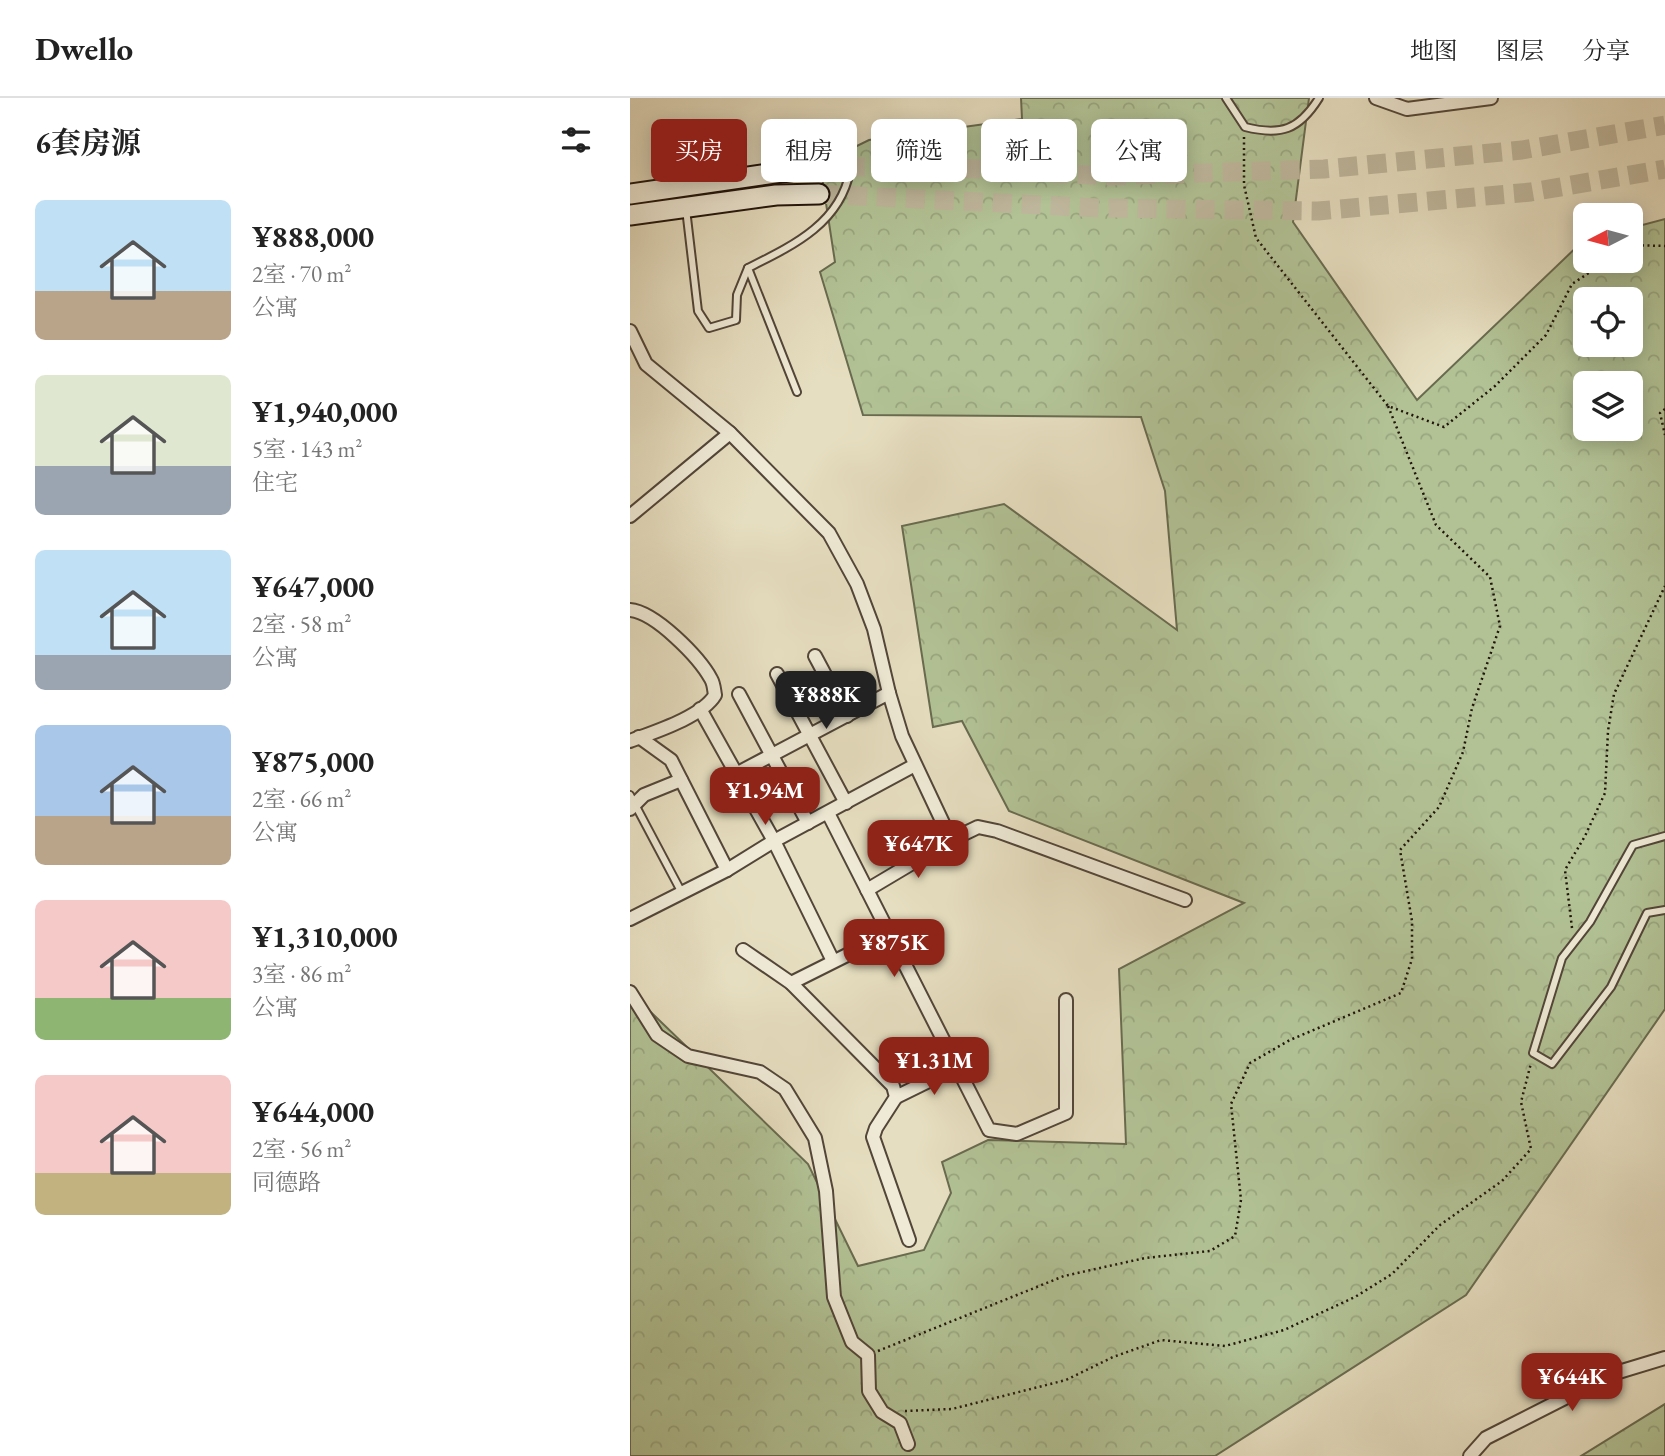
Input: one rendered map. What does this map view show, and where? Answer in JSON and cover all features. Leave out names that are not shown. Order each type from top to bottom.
[{"type":"main road","points":[[630,194],[761,175]]},
{"type":"main road","points":[[630,215],[776,195],[819,194]]},
{"type":"street","points":[[1376,98],[1407,109],[1491,98]]},
{"type":"street","points":[[630,331],[646,364],[730,433],[829,533],[857,584],[874,629],[902,736],[951,840]]},
{"type":"street","points":[[630,516],[730,433]]},
{"type":"street","points":[[630,610],[640,611],[679,639],[712,680],[715,695],[710,704],[666,727],[635,739]]},
{"type":"street","points":[[815,656],[847,716]]},
{"type":"street","points":[[777,674],[846,803]]},
{"type":"street","points":[[736,774],[889,693]]},
{"type":"street","points":[[739,694],[808,824]]},
{"type":"street","points":[[700,709],[774,841],[833,961]]},
{"type":"street","points":[[635,739],[671,760],[727,870]]},
{"type":"street","points":[[630,919],[727,870],[774,841],[915,765]]},
{"type":"street","points":[[632,803],[644,795],[681,780]]},
{"type":"street","points":[[828,813],[989,1130],[1017,1134],[1066,1113],[1066,1000]]},
{"type":"street","points":[[867,891],[951,840],[978,827],[997,831],[1185,900]]},
{"type":"street","points":[[791,983],[889,934]]},
{"type":"street","points":[[743,950],[791,983],[893,1086],[896,1097]]},
{"type":"street","points":[[630,992],[657,1035],[688,1056],[760,1072],[785,1089],[815,1138],[826,1191],[834,1297],[852,1342],[869,1355],[869,1391],[882,1412],[900,1423],[908,1444]]},
{"type":"street","points":[[909,1240],[873,1137],[896,1097],[957,1067]]},
{"type":"street","points":[[1470,1456],[1486,1438],[1612,1374],[1665,1359]]},
{"type":"lane","points":[[1226,98],[1245,127],[1267,132],[1294,126],[1308,116],[1319,98]]},
{"type":"lane","points":[[686,208],[698,312],[709,328],[736,320],[737,295],[747,268],[794,245],[817,229],[837,206],[846,182]]},
{"type":"lane","points":[[747,268],[797,392]]},
{"type":"lane","points":[[632,803],[682,893]]},
{"type":"lane","points":[[1665,835],[1633,845],[1590,922],[1562,958],[1533,1053],[1552,1064],[1611,987],[1647,913],[1665,910]]},
{"type":"path","points":[[869,1355],[1064,1276],[1145,1258],[1210,1251],[1236,1236],[1241,1200],[1231,1104],[1250,1063],[1290,1040],[1401,993],[1412,959],[1412,921],[1400,850],[1439,807],[1463,752],[1472,708],[1500,626],[1490,577],[1436,525],[1388,406],[1256,238],[1244,185],[1245,127]]},
{"type":"path","points":[[1643,245],[1665,246]]},
{"type":"path","points":[[1388,406],[1444,427],[1495,386],[1546,335],[1572,284],[1589,273]]},
{"type":"path","points":[[1665,409],[1660,413],[1665,435]]},
{"type":"path","points":[[1575,941],[1568,907],[1565,870],[1605,793],[1608,730],[1614,694],[1665,586]]},
{"type":"path","points":[[882,1412],[952,1409],[1066,1380],[1113,1357],[1161,1340],[1225,1346],[1284,1330],[1355,1297],[1392,1274],[1440,1225],[1502,1181],[1531,1149],[1521,1102],[1533,1053]]},
{"type":"green space","points":[[1021,98],[1309,98],[1293,222],[1417,400],[1573,250],[1573,273],[1643,273],[1643,225],[1665,219],[1665,1009],[1466,1295],[1215,1456],[630,1456],[630,992],[808,1164],[858,1266],[924,1250],[951,1193],[942,1162],[988,1140],[1126,1144],[1119,969],[1244,903],[1009,811],[962,721],[933,727],[902,526],[1004,504],[1177,630],[1165,491],[1141,417],[863,415],[820,272],[835,262],[823,182],[857,182],[857,146],[871,140],[871,182],[967,182],[967,127],[981,125],[981,182],[1077,182],[1077,119],[1022,119]]},
{"type":"green space","points":[[1665,1404],[1665,1456],[1581,1456]]},
{"type":"tunnel","points":[[857,167],[936,167],[1109,176],[1324,169],[1522,150],[1665,125]]},
{"type":"tunnel","points":[[819,194],[1101,208],[1318,211],[1531,192],[1665,169]]}]
